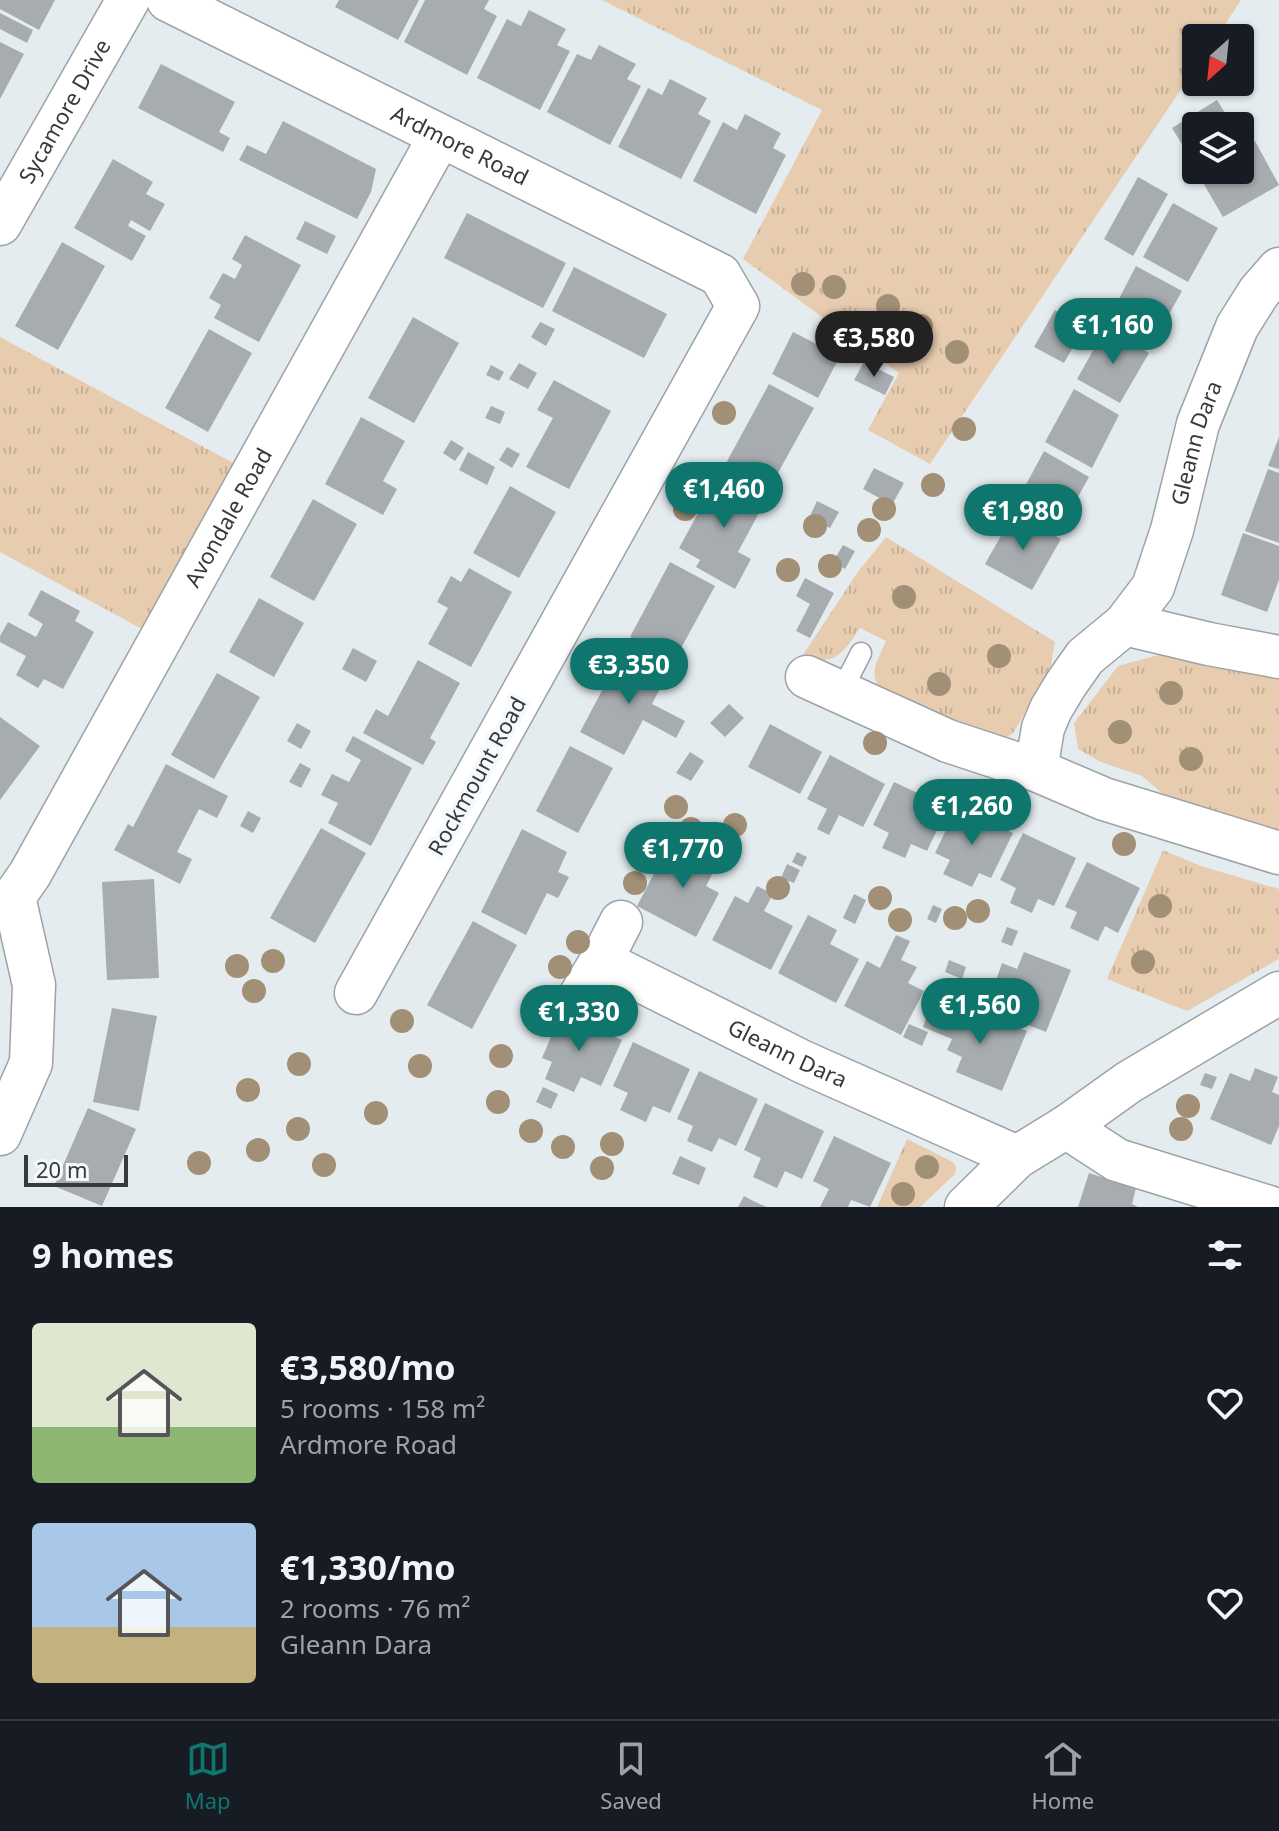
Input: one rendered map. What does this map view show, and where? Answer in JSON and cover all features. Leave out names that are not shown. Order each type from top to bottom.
[{"type":"street","name":"Sycamore Drive","points":[[0,224],[128,0]]},
{"type":"street","name":"Ardmore Road","points":[[168,0],[720,275],[738,306]]},
{"type":"street","name":"Avondale Road","points":[[7,892],[38,861],[440,136]]},
{"type":"street","name":"Gleann Dara","points":[[1036,770],[1043,728],[1066,684],[1085,657],[1125,624],[1153,587],[1172,530],[1198,424],[1237,327],[1259,292],[1279,269]]},
{"type":"street","name":"Rockmount Road","points":[[356,993],[738,306]]},
{"type":"street","points":[[1125,624],[1279,657]]},
{"type":"street","points":[[824,684],[948,741],[1036,770],[1104,799],[1279,853]]},
{"type":"street","points":[[0,1134],[31,1063],[34,985],[7,892]]},
{"type":"street","points":[[580,996],[621,922]]},
{"type":"street","name":"Gleann Dara","points":[[601,961],[803,1062],[1017,1157]]},
{"type":"street","points":[[966,1207],[1017,1157],[1129,1082],[1279,993]]},
{"type":"street","points":[[1066,1127],[1117,1160],[1269,1207]]},
{"type":"lane","points":[[824,684],[861,653]]},
{"type":"green space","points":[[602,0],[1241,0],[1225,24],[1182,24],[1182,88],[930,464],[868,430],[899,373],[743,259],[822,110]]},
{"type":"green space","points":[[0,337],[233,463],[142,629],[0,552]]},
{"type":"green space","points":[[886,537],[1055,642],[1051,665],[1009,736],[991,742],[884,696],[876,681],[875,668],[886,641],[860,628],[837,656],[823,660],[801,658],[857,573]]},
{"type":"green space","points":[[1158,655],[1183,655],[1279,676],[1279,833],[1172,802],[1142,776],[1101,762],[1078,749],[1074,723],[1118,666]]},
{"type":"green space","points":[[1163,850],[1201,866],[1279,889],[1279,959],[1187,1011],[1107,979]]},
{"type":"green space","points":[[907,1139],[953,1162],[955,1174],[920,1207],[877,1207]]},
{"type":"building","points":[[0,0],[55,0],[39,30],[0,9]]},
{"type":"building","points":[[339,0],[419,0],[398,40],[335,7]]},
{"type":"building","points":[[425,0],[489,0],[484,9],[497,16],[467,75],[404,42]]},
{"type":"building","points":[[529,10],[566,29],[557,45],[570,51],[540,110],[477,78],[507,19],[521,26]]},
{"type":"building","points":[[0,13],[33,30],[27,43],[0,29]]},
{"type":"building","points":[[0,42],[24,54],[0,99]]},
{"type":"building","points":[[599,45],[636,64],[627,79],[641,86],[610,145],[547,112],[577,54],[591,60]]},
{"type":"building","points":[[161,64],[235,102],[219,132],[230,138],[223,152],[138,108]]},
{"type":"building","points":[[670,79],[707,98],[698,114],[711,121],[681,179],[618,147],[648,88],[662,95]]},
{"type":"building","points":[[1217,100],[1224,112],[1198,112]]},
{"type":"building","points":[[745,114],[781,133],[773,148],[786,155],[756,214],[693,181],[723,122],[737,130]]},
{"type":"building","points":[[283,121],[376,169],[371,192],[357,219],[239,160],[247,145],[266,154]]},
{"type":"building","points":[[1182,122],[1182,144],[1172,128]]},
{"type":"building","points":[[1254,142],[1279,185],[1223,217],[1204,184],[1254,184]]},
{"type":"building","points":[[113,159],[153,182],[146,194],[165,204],[150,231],[131,220],[128,226],[146,236],[132,261],[74,228]]},
{"type":"building","points":[[1138,177],[1168,194],[1133,256],[1104,239]]},
{"type":"building","points":[[1173,203],[1218,228],[1188,282],[1143,257]]},
{"type":"building","points":[[467,213],[566,263],[543,308],[444,258]]},
{"type":"building","points":[[305,221],[336,236],[327,254],[296,239]]},
{"type":"building","points":[[245,235],[301,265],[259,342],[214,318],[221,305],[209,298],[223,273],[235,279],[242,265],[232,259]]},
{"type":"building","points":[[62,242],[105,266],[58,350],[15,326]]},
{"type":"building","points":[[1136,266],[1182,291],[1153,343],[1109,318]]},
{"type":"building","points":[[574,267],[667,314],[644,358],[552,311]]},
{"type":"building","points":[[1055,310],[1085,326],[1064,363],[1034,347]]},
{"type":"building","points":[[413,317],[459,343],[414,423],[368,398]]},
{"type":"building","points":[[540,322],[555,329],[546,346],[531,337]]},
{"type":"building","points":[[1106,328],[1149,353],[1120,403],[1077,379]]},
{"type":"building","points":[[209,329],[252,353],[208,432],[165,408]]},
{"type":"building","points":[[793,332],[840,356],[818,398],[772,374]]},
{"type":"building","points":[[864,362],[894,377],[885,395],[854,380]]},
{"type":"building","points":[[519,363],[537,373],[528,389],[509,379]]},
{"type":"building","points":[[491,365],[504,372],[499,381],[486,375]]},
{"type":"building","points":[[554,380],[611,411],[569,489],[526,467],[553,418],[537,410]]},
{"type":"building","points":[[769,384],[814,408],[769,489],[725,465]]},
{"type":"building","points":[[1074,389],[1119,415],[1092,468],[1045,442]]},
{"type":"building","points":[[491,406],[505,412],[500,424],[485,418]]},
{"type":"building","points":[[361,417],[405,441],[383,481],[397,489],[383,515],[325,484]]},
{"type":"building","points":[[1279,437],[1279,469],[1268,466]]},
{"type":"building","points":[[451,440],[464,448],[455,461],[443,453]]},
{"type":"building","points":[[507,447],[520,454],[512,468],[499,460]]},
{"type":"building","points":[[1044,451],[1089,477],[1060,529],[1015,505]]},
{"type":"building","points":[[468,452],[495,467],[487,485],[459,470]]},
{"type":"building","points":[[874,468],[904,483],[892,505],[863,489]]},
{"type":"building","points":[[1268,469],[1279,473],[1279,543],[1245,531]]},
{"type":"building","points":[[720,473],[767,498],[738,552],[751,559],[735,589],[696,567],[700,560],[679,548]]},
{"type":"building","points":[[510,486],[556,512],[519,578],[473,553]]},
{"type":"building","points":[[313,499],[357,524],[314,601],[270,577]]},
{"type":"building","points":[[817,501],[839,512],[830,528],[809,518]]},
{"type":"building","points":[[1014,513],[1061,539],[1032,590],[985,564]]},
{"type":"building","points":[[1243,533],[1279,546],[1279,580],[1267,612],[1221,595]]},
{"type":"building","points":[[843,545],[855,551],[845,569],[833,562]]},
{"type":"building","points":[[670,562],[715,586],[674,661],[630,637]]},
{"type":"building","points":[[469,568],[512,592],[471,667],[428,644],[448,608],[437,602],[451,576],[461,582]]},
{"type":"building","points":[[805,578],[834,593],[810,638],[796,631],[810,604],[796,596]]},
{"type":"building","points":[[41,590],[80,611],[75,621],[94,632],[63,689],[44,679],[38,688],[16,675],[26,656],[0,642],[8,622],[36,637],[43,624],[28,615]]},
{"type":"building","points":[[259,598],[304,623],[274,677],[229,652]]},
{"type":"building","points":[[353,648],[377,661],[366,682],[342,669]]},
{"type":"building","points":[[622,653],[666,677],[652,704],[685,721],[676,738],[643,720],[624,755],[580,732]]},
{"type":"building","points":[[418,660],[460,683],[430,738],[436,742],[423,765],[363,733],[376,709],[388,716]]},
{"type":"building","points":[[217,673],[260,697],[214,779],[171,755]]},
{"type":"building","points":[[729,704],[744,718],[725,737],[710,723]]},
{"type":"building","points":[[0,717],[40,746],[0,800]]},
{"type":"building","points":[[297,723],[311,731],[301,749],[287,741]]},
{"type":"building","points":[[770,724],[822,752],[800,794],[748,767]]},
{"type":"building","points":[[353,736],[412,768],[371,846],[328,823],[338,803],[321,795],[332,774],[349,782],[361,760],[345,751]]},
{"type":"building","points":[[570,746],[613,768],[578,833],[536,811]]},
{"type":"building","points":[[690,752],[704,761],[691,781],[676,773]]},
{"type":"building","points":[[830,755],[885,784],[863,827],[839,815],[829,835],[817,829],[827,809],[807,799]]},
{"type":"building","points":[[300,763],[311,769],[301,788],[289,782]]},
{"type":"building","points":[[166,764],[228,796],[217,818],[199,809],[177,852],[192,859],[180,884],[114,850],[128,824],[133,827]]},
{"type":"building","points":[[894,782],[948,807],[927,851],[911,844],[905,858],[882,848],[889,833],[873,825]]},
{"type":"building","points":[[957,807],[1013,833],[991,878],[979,873],[972,887],[943,874],[950,860],[935,853]]},
{"type":"building","points":[[248,811],[261,818],[253,833],[240,826]]},
{"type":"building","points":[[321,828],[366,853],[315,943],[270,918]]},
{"type":"building","points":[[522,829],[567,852],[558,872],[569,877],[558,898],[547,893],[526,935],[481,912]]},
{"type":"building","points":[[1023,833],[1076,858],[1054,906],[1038,899],[1032,913],[1010,903],[1016,888],[1000,880]]},
{"type":"building","points":[[691,841],[721,857],[706,886],[719,893],[696,937],[637,906],[660,862],[676,870]]},
{"type":"building","points":[[797,852],[807,857],[802,867],[792,862]]},
{"type":"building","points":[[1087,862],[1140,888],[1118,933],[1105,926],[1098,941],[1070,928],[1077,912],[1065,907]]},
{"type":"building","points":[[787,864],[800,870],[794,883],[781,878]]},
{"type":"building","points":[[154,879],[159,978],[107,980],[102,882]]},
{"type":"building","points":[[757,886],[773,894],[764,911],[793,926],[771,970],[712,940],[735,896],[748,903]]},
{"type":"building","points":[[854,894],[866,900],[855,924],[843,918]]},
{"type":"building","points":[[933,905],[942,909],[936,923],[927,919]]},
{"type":"building","points":[[808,915],[837,930],[830,944],[859,959],[836,1003],[778,973]]},
{"type":"building","points":[[473,921],[517,945],[472,1029],[427,1005]]},
{"type":"building","points":[[1007,927],[1018,931],[1012,946],[1001,942]]},
{"type":"building","points":[[896,935],[910,941],[901,960],[917,967],[908,983],[924,991],[901,1035],[844,1006],[867,961],[880,968]]},
{"type":"building","points":[[1024,952],[1071,970],[1046,1032],[999,1014],[1005,997],[992,992],[1002,963],[1017,969]]},
{"type":"building","points":[[949,960],[966,967],[962,979],[945,972]]},
{"type":"building","points":[[112,1008],[157,1016],[139,1111],[93,1102]]},
{"type":"building","points":[[929,1009],[949,1017],[951,1012],[978,1023],[982,1014],[1027,1031],[1002,1091],[956,1072],[962,1057],[947,1050],[952,1039],[923,1027]]},
{"type":"building","points":[[561,1013],[622,1040],[601,1086],[581,1077],[574,1092],[545,1079],[552,1062],[542,1058]]},
{"type":"building","points":[[909,1024],[928,1032],[922,1046],[903,1037]]},
{"type":"building","points":[[633,1042],[690,1069],[670,1113],[653,1106],[646,1122],[620,1110],[628,1093],[613,1086]]},
{"type":"building","points":[[1255,1068],[1278,1077],[1272,1092],[1279,1095],[1279,1126],[1271,1145],[1210,1119],[1230,1073],[1250,1081]]},
{"type":"building","points":[[699,1071],[758,1099],[736,1146],[719,1138],[712,1152],[687,1141],[693,1126],[677,1119]]},
{"type":"building","points":[[1205,1073],[1217,1077],[1212,1089],[1200,1085]]},
{"type":"building","points":[[543,1087],[558,1094],[551,1109],[536,1102]]},
{"type":"building","points":[[765,1103],[824,1131],[802,1179],[785,1171],[777,1188],[753,1177],[761,1158],[744,1150]]},
{"type":"building","points":[[88,1108],[136,1129],[102,1206],[54,1186]]},
{"type":"building","points":[[834,1136],[891,1163],[870,1207],[851,1200],[848,1207],[820,1207],[829,1189],[813,1181]]},
{"type":"building","points":[[680,1156],[706,1168],[699,1185],[672,1174]]},
{"type":"building","points":[[1089,1173],[1136,1188],[1132,1204],[1138,1207],[1078,1207]]},
{"type":"building","points":[[744,1196],[755,1202],[767,1207],[738,1207]]}]
